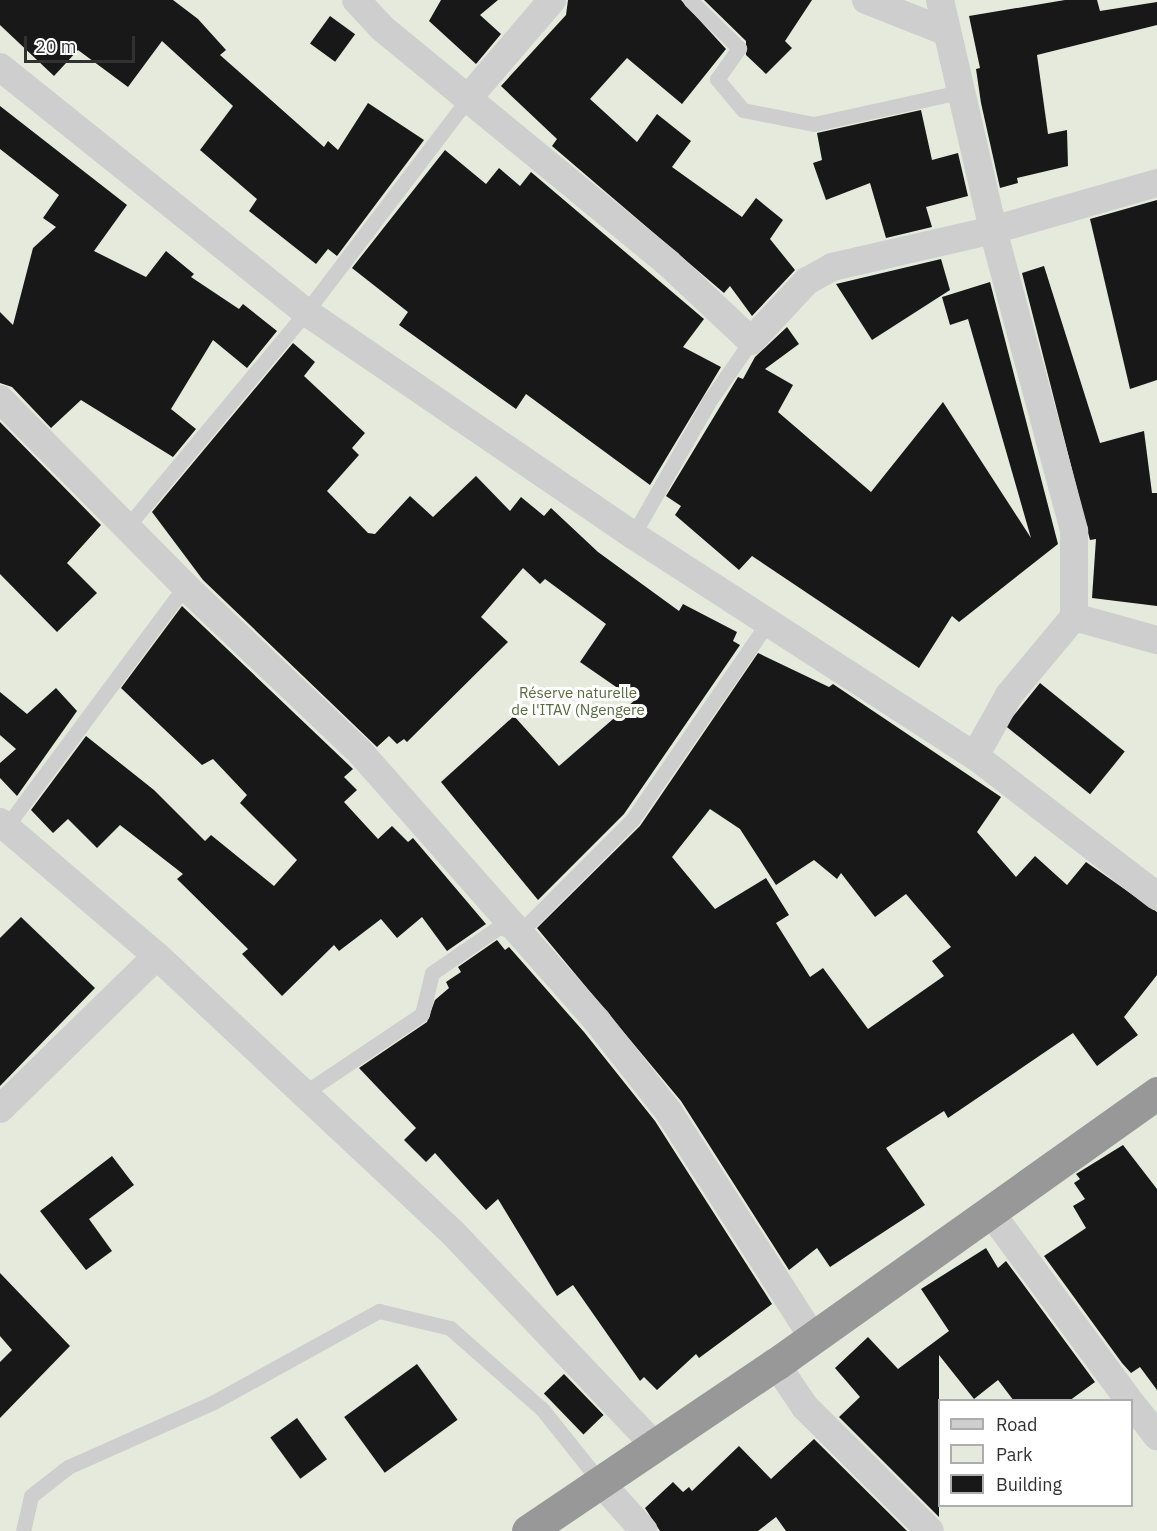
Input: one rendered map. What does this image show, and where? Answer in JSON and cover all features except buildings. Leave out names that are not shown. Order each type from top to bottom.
[{"type":"highway","points":[[528,1531],[656,1447],[776,1364],[991,1214],[1157,1093]]},
{"type":"street","points":[[356,0],[382,28],[469,97],[668,263],[751,341],[807,281],[832,267],[993,230],[1157,183]]},
{"type":"street","points":[[469,97],[552,0]]},
{"type":"street","points":[[866,0],[947,32]]},
{"type":"street","points":[[940,0],[959,92],[993,230],[1074,531],[1074,617],[1009,695],[975,756]]},
{"type":"street","points":[[0,67],[306,312],[633,535],[975,756],[1157,896]]},
{"type":"street","points":[[0,399],[185,586],[360,752],[519,933],[668,1111],[813,1338]]},
{"type":"street","points":[[1074,617],[1157,640]]},
{"type":"street","points":[[3,824],[157,956],[453,1233],[656,1447]]},
{"type":"street","points":[[0,1109],[157,956]]},
{"type":"street","points":[[991,1214],[1128,1399]]},
{"type":"street","points":[[776,1364],[805,1407],[930,1531]]},
{"type":"street","points":[[1133,1406],[1157,1436]]},
{"type":"street","points":[[602,1483],[644,1531]]},
{"type":"lane","points":[[690,0],[739,48],[717,79],[743,110],[814,124],[959,92]]},
{"type":"lane","points":[[126,528],[306,312],[469,97]]},
{"type":"lane","points":[[633,535],[710,400],[751,341]]},
{"type":"lane","points":[[3,824],[185,586]]},
{"type":"lane","points":[[303,1094],[422,1014],[432,973],[499,927],[519,933],[632,820],[768,622]]},
{"type":"lane","points":[[23,1531],[31,1497],[68,1467],[212,1403],[379,1311],[450,1328],[542,1409],[602,1483]]},
{"type":"green space","name":"Réserve naturelle de l'ITAV (Ngengere","points":[[0,0],[1157,0],[1157,1531],[0,1531]]}]
